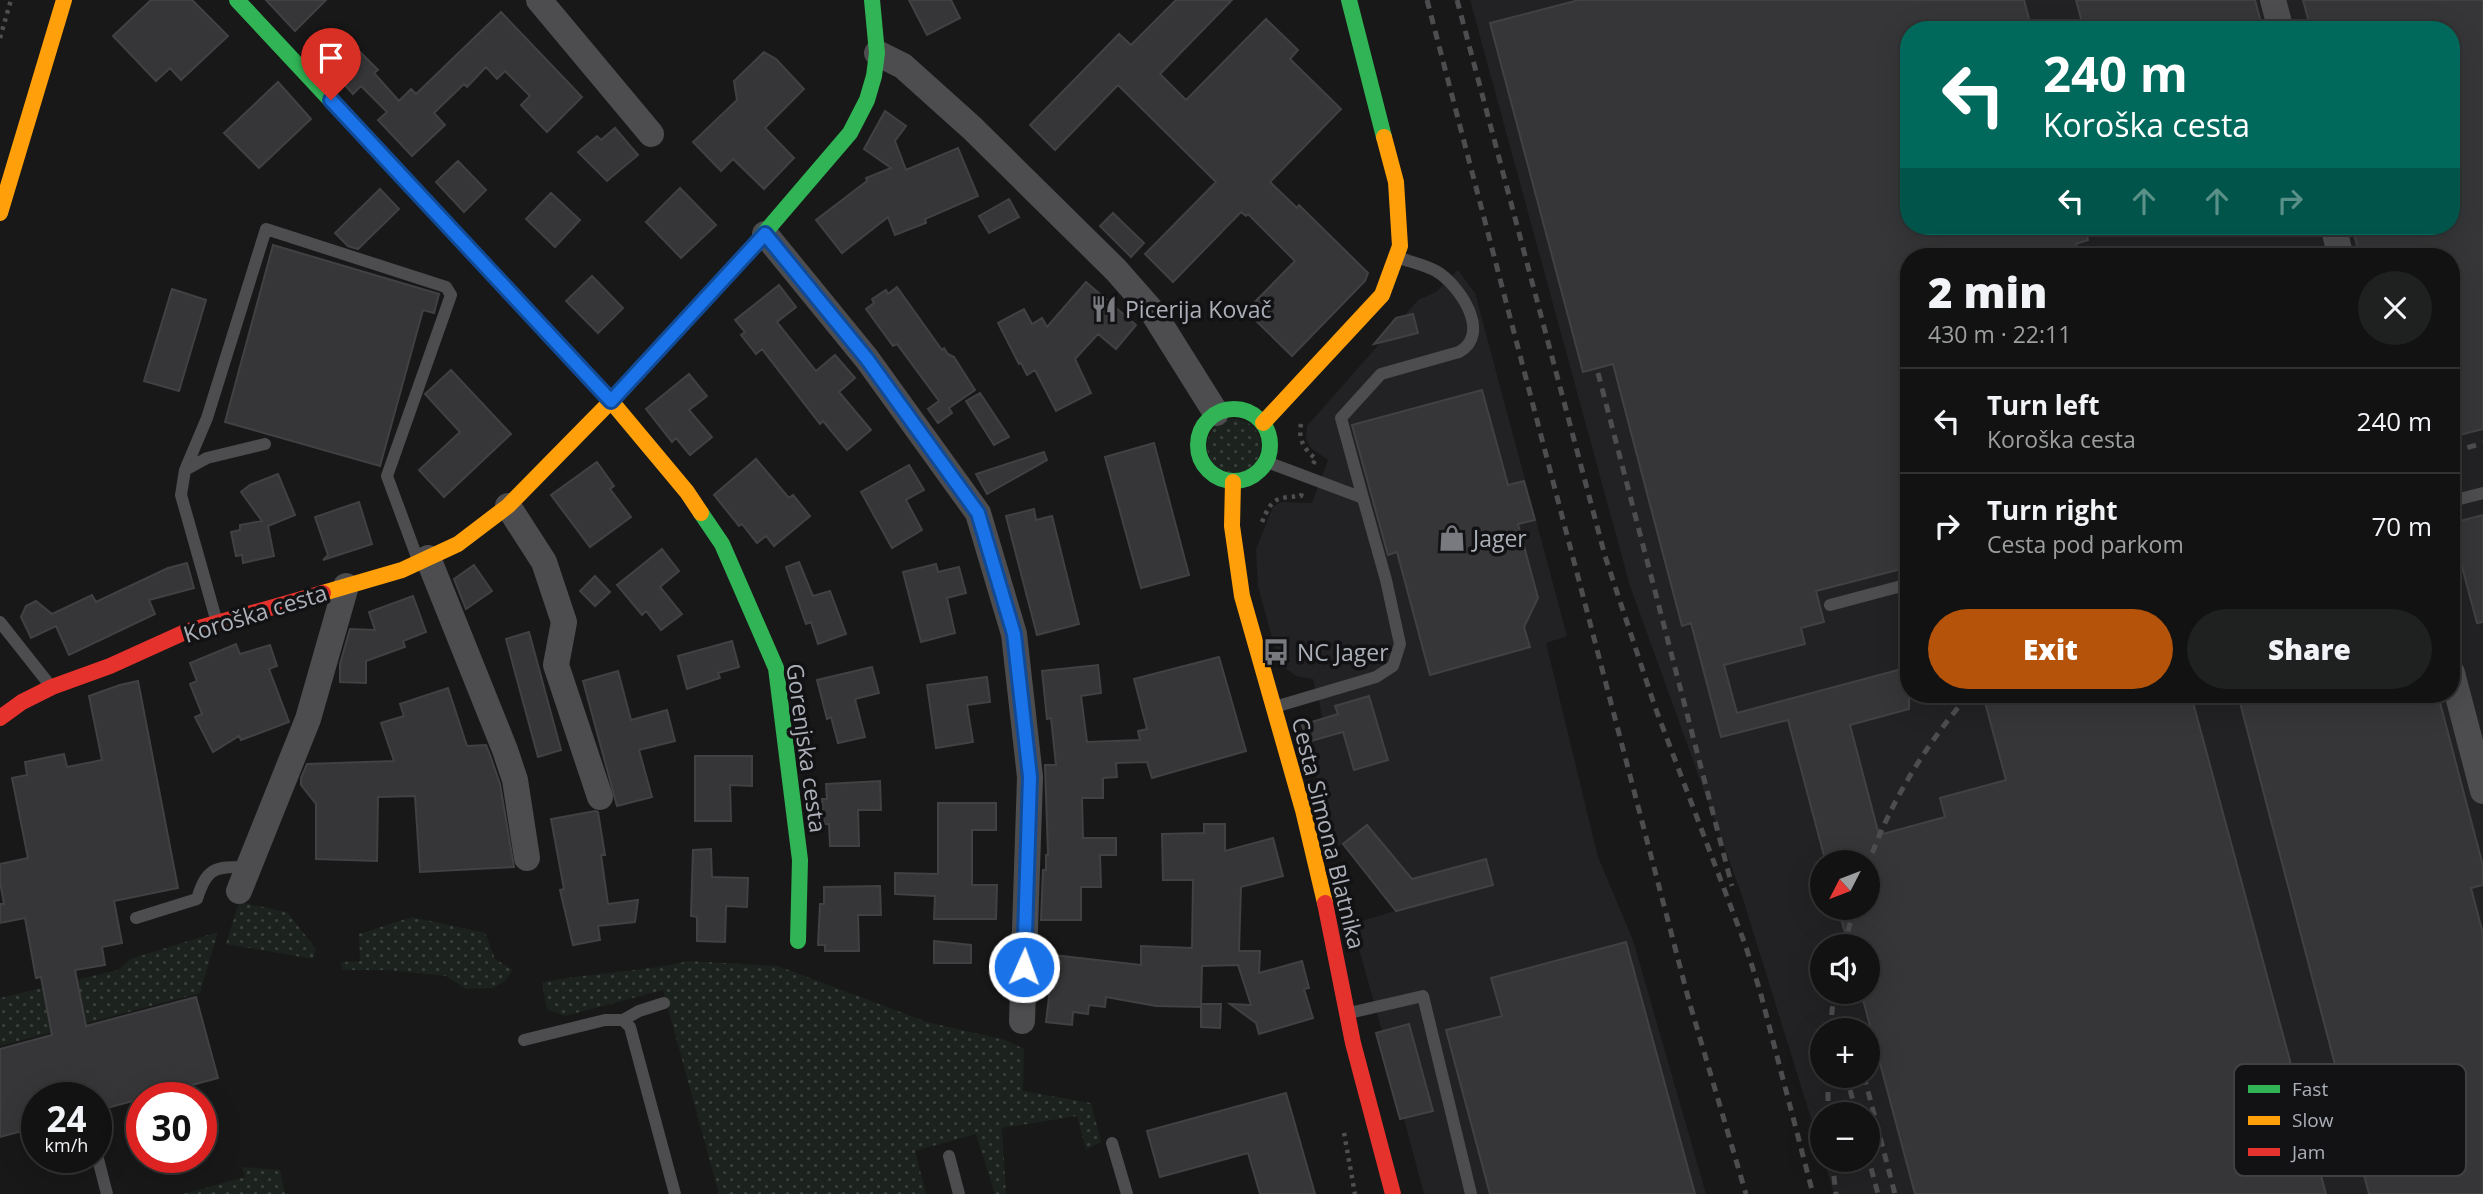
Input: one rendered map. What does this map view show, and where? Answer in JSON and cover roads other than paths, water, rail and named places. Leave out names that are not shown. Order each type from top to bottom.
[{"type":"street","points":[[0,214],[64,0]]},
{"type":"street","name":"Gorenjska cesta","points":[[237,0],[611,401],[687,492],[722,544],[776,668],[800,860],[798,941]]},
{"type":"street","points":[[540,0],[651,134]]},
{"type":"street","name":"Koroška cesta","points":[[0,718],[22,702],[51,687],[110,666],[185,632],[402,570],[457,544],[508,506],[611,401],[765,234],[850,133],[867,100],[874,76],[877,53],[872,0]]},
{"type":"street","points":[[1263,423],[1382,295],[1400,246],[1396,182],[1349,0]]},
{"type":"street","points":[[2273,0],[2279,21]]},
{"type":"street","points":[[877,53],[903,66],[972,128],[1115,270],[1152,311],[1216,413]]},
{"type":"street","points":[[765,234],[867,359],[978,513],[1014,634],[1030,777],[1022,1021]]},
{"type":"street","points":[[1241,409],[1253,414],[1263,423],[1269,435],[1270,449],[1267,462],[1258,473],[1246,480],[1233,482],[1217,478],[1205,468],[1198,454],[1198,438],[1204,424],[1216,413],[1241,409]]},
{"type":"street","name":"Cesta Simona Blatnika","points":[[1233,482],[1232,526],[1242,596],[1303,810],[1353,1043],[1393,1194]]},
{"type":"street","points":[[508,506],[544,562],[564,622],[556,665],[600,797]]},
{"type":"street","points":[[423,560],[505,750],[515,780],[527,858]]},
{"type":"street","points":[[243,879],[308,719],[346,586]]},
{"type":"street","points":[[2460,703],[2483,791]]},
{"type":"lane","points":[[217,622],[181,495],[186,470],[206,418],[266,229],[446,286],[451,295],[387,476],[423,560]]},
{"type":"lane","points":[[1273,708],[1376,677],[1393,666],[1400,644],[1386,580],[1341,418],[1381,374],[1459,352],[1469,347],[1474,335],[1468,306],[1454,287],[1437,272],[1396,256]]},
{"type":"lane","points":[[186,470],[207,458],[265,444]]},
{"type":"lane","points":[[1267,462],[1363,498]]},
{"type":"lane","points":[[2460,499],[2483,493]]},
{"type":"lane","points":[[1830,606],[1900,587]]},
{"type":"lane","points":[[3,631],[51,687]]},
{"type":"lane","points":[[136,918],[197,899],[203,878],[214,869],[243,879]]},
{"type":"lane","points":[[1348,1013],[1423,996],[1471,1194]]},
{"type":"lane","points":[[524,1040],[605,1020],[622,1020],[664,1003]]},
{"type":"lane","points":[[622,1020],[630,1027],[675,1194]]},
{"type":"lane","points":[[1112,1143],[1126,1194]]},
{"type":"lane","points":[[949,1156],[959,1194]]},
{"type":"lane","points":[[102,1173],[107,1194]]},
{"type":"railway","points":[[1427,0],[1689,1001],[1746,1194]]},
{"type":"railway","points":[[1457,0],[1605,556],[1655,707],[1745,944],[1760,991],[1813,1194]]},
{"type":"railway","points":[[1598,373],[1732,886]]},
{"type":"railway","points":[[2460,450],[2483,443]]},
{"type":"railway","points":[[1873,850],[1910,776],[1962,703]]},
{"type":"railway","points":[[1847,934],[1851,920]]},
{"type":"railway","points":[[1831,1018],[1833,1004]]},
{"type":"railway","points":[[1828,1088],[1828,1102]]},
{"type":"railway","points":[[1867,1088],[1895,1194]]},
{"type":"railway","points":[[1850,1090],[1853,1102]]},
{"type":"railway","points":[[1833,1172],[1836,1194]]},
{"type":"railway","points":[[1872,1172],[1878,1194]]},
{"type":"place","name":"Picerija Kovač","points":[[1104,309]]},
{"type":"place","name":"Jager","points":[[1452,538]]},
{"type":"place","name":"NC Jager","points":[[1276,652]]}]
